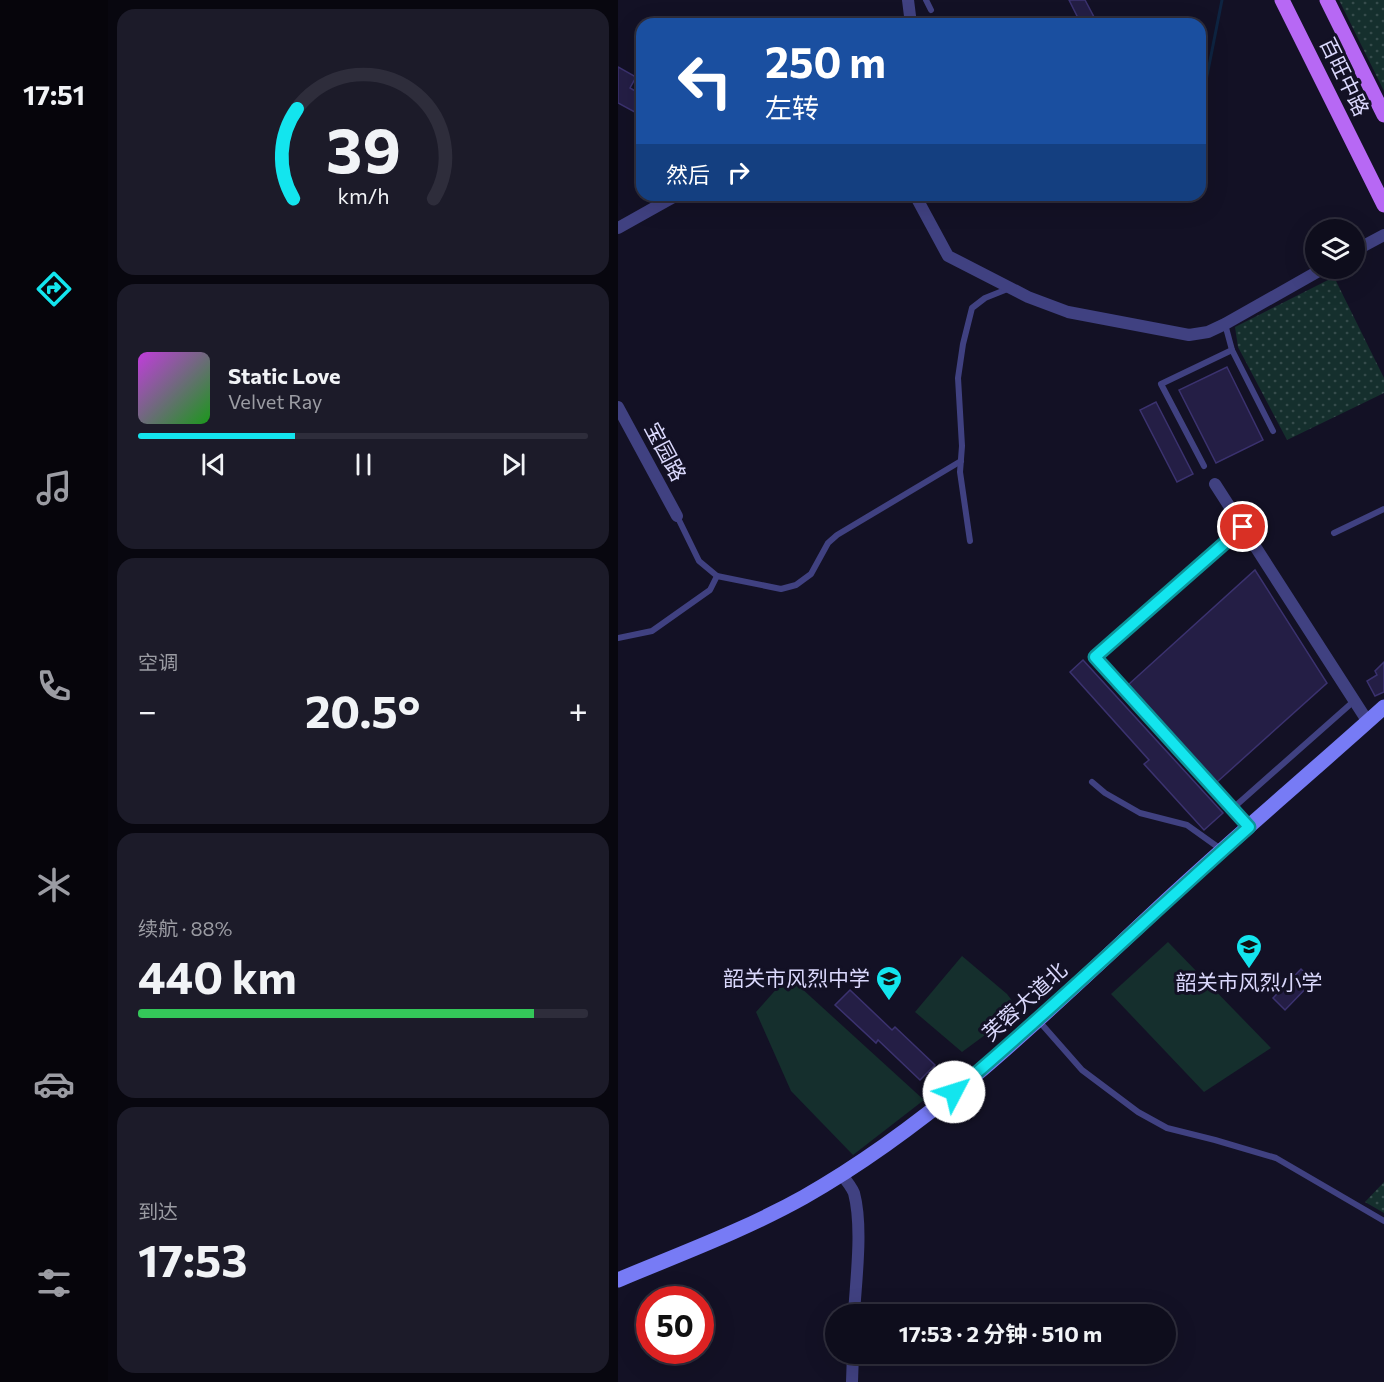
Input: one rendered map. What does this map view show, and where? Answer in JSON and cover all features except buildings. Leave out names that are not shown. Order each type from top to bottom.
[{"type":"main road","name":"百旺中路","points":[[1282,0],[1384,206]]},
{"type":"main road","name":"百旺中路","points":[[1327,0],[1384,115]]},
{"type":"main road","name":"芙蓉大道北","points":[[618,1280],[756,1221],[803,1197],[907,1129],[1038,1020],[1223,850],[1384,707]]},
{"type":"street","points":[[908,0],[910,18]]},
{"type":"street","points":[[618,228],[666,201]]},
{"type":"street","points":[[918,201],[948,256],[1011,288],[1068,312],[1190,334],[1208,332],[1305,279]]},
{"type":"street","points":[[1365,245],[1384,235]]},
{"type":"street","name":"宝园路","points":[[618,407],[677,516]]},
{"type":"street","points":[[1215,484],[1368,722]]},
{"type":"street","points":[[841,1174],[853,1191],[856,1203],[858,1229],[854,1304]]},
{"type":"street","points":[[852,1382],[853,1364]]},
{"type":"lane","points":[[926,0],[931,10]]},
{"type":"lane","points":[[970,541],[960,472],[962,446],[958,378],[963,344],[972,308],[985,298],[1011,288]]},
{"type":"lane","points":[[1225,324],[1232,350],[1273,431]]},
{"type":"lane","points":[[1204,466],[1161,384],[1232,350]]},
{"type":"lane","points":[[677,516],[699,561],[717,576],[781,589],[796,585],[811,574],[828,543],[837,535],[961,461]]},
{"type":"lane","points":[[1334,533],[1384,509]]},
{"type":"lane","points":[[1243,527],[1095,657],[1249,827]]},
{"type":"lane","points":[[618,638],[652,631],[710,590],[717,576]]},
{"type":"lane","points":[[1233,809],[1354,701]]},
{"type":"lane","points":[[1092,782],[1105,793],[1140,813],[1187,825],[1197,830],[1223,850]]},
{"type":"lane","points":[[1038,1020],[1082,1070],[1138,1112],[1167,1128],[1276,1158],[1384,1221]]},
{"type":"green space","points":[[1339,0],[1384,0],[1384,91]]},
{"type":"green space","points":[[1330,279],[1335,279],[1384,378],[1384,393],[1287,440],[1238,347],[1235,327]]},
{"type":"green space","points":[[1168,942],[1271,1048],[1204,1092],[1111,994]]},
{"type":"green space","points":[[962,956],[1007,994],[1019,1010],[962,1052],[915,1012]]},
{"type":"green space","points":[[788,976],[924,1100],[853,1155],[791,1091],[756,1012]]},
{"type":"green space","points":[[1384,1182],[1384,1213],[1365,1202]]},
{"type":"waterway","points":[[1206,81],[1222,0]]},
{"type":"place","name":"韶关市风烈小学","points":[[1249,970]]},
{"type":"place","name":"韶关市风烈中学","points":[[889,1002]]},
{"type":"route","points":[[954,1092],[1038,1020],[1184,884],[1249,827],[1095,657],[1243,527]]}]
